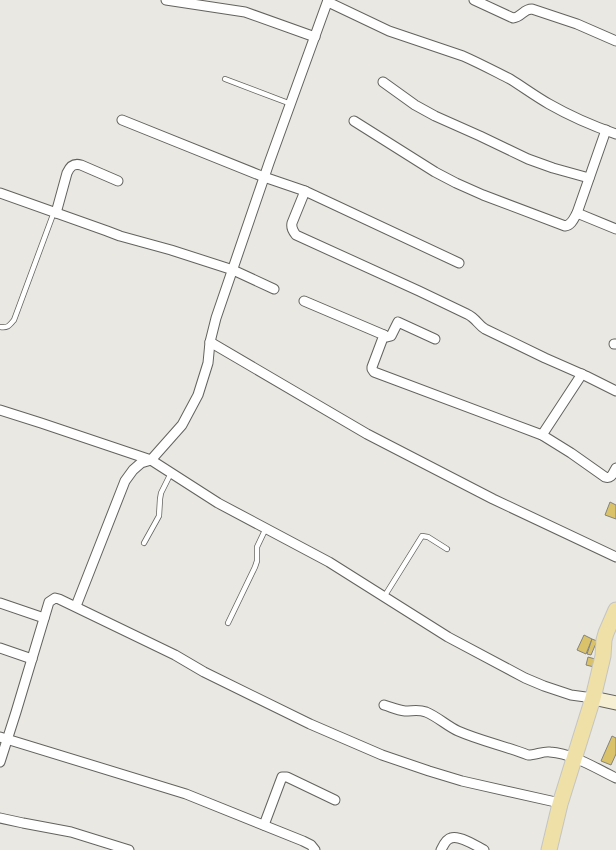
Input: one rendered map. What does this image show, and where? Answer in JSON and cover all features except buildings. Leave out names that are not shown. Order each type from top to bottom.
[{"type":"main road","points":[[549,850],[560,803],[593,698],[603,656],[604,640],[616,610]]},
{"type":"main road","points":[[603,656],[616,630]]},
{"type":"main road","points":[[557,850],[567,805],[567,781]]},
{"type":"street","points":[[166,0],[245,12],[315,37]]},
{"type":"street","points":[[474,0],[513,18],[517,17],[527,9],[532,9],[577,24],[616,41]]},
{"type":"street","points":[[76,606],[125,481],[133,470],[141,464],[151,460],[182,426],[198,395],[208,363],[210,342],[216,318],[264,177],[328,1],[389,31],[473,60],[560,110],[616,134]]},
{"type":"street","points":[[383,82],[415,105],[434,116],[528,159],[589,178]]},
{"type":"street","points":[[122,120],[264,177],[305,191],[459,263]]},
{"type":"street","points":[[354,121],[435,172],[456,183],[483,195],[565,226],[571,222],[576,213],[606,130]]},
{"type":"street","points":[[55,213],[67,173],[74,165],[81,165],[118,181]]},
{"type":"street","points":[[305,191],[292,223],[293,232],[296,235],[472,316],[485,329],[582,374],[616,392]]},
{"type":"street","points":[[0,193],[120,236],[171,250],[233,270],[274,289]]},
{"type":"street","points":[[576,213],[616,229]]},
{"type":"street","points":[[304,301],[388,337],[391,336],[398,322],[435,339]]},
{"type":"street","points":[[384,335],[372,367],[373,371],[542,435],[605,477],[610,477],[616,468]]},
{"type":"street","points":[[210,342],[316,405],[374,437],[493,499],[616,557]]},
{"type":"street","points":[[542,435],[582,374]]},
{"type":"street","points":[[0,410],[151,460],[218,503],[328,562],[448,638],[525,678],[556,691],[616,703]]},
{"type":"street","points":[[0,762],[4,739],[32,659],[49,602],[55,598],[59,598],[275,707],[382,755],[429,772],[462,781],[560,803]]},
{"type":"street","points":[[1,605],[44,618]]},
{"type":"street","points":[[0,648],[32,659]]},
{"type":"street","points":[[384,705],[398,710],[418,710],[426,712],[448,726],[467,735],[528,755],[549,752],[574,757],[616,778]]},
{"type":"street","points":[[4,739],[186,794],[303,841],[311,845],[314,850]]},
{"type":"street","points":[[264,825],[282,776],[335,800]]},
{"type":"street","points":[[0,818],[72,832],[129,850]]},
{"type":"street","points":[[441,850],[450,838],[455,837],[484,850]]},
{"type":"lane","points":[[225,79],[291,104]]},
{"type":"lane","points":[[0,327],[5,328],[10,326],[14,320],[55,213]]},
{"type":"lane","points":[[144,543],[159,516],[161,493],[171,473]]},
{"type":"lane","points":[[228,623],[255,567],[257,561],[257,547],[266,528]]},
{"type":"lane","points":[[384,597],[422,536],[428,537],[447,549]]}]
